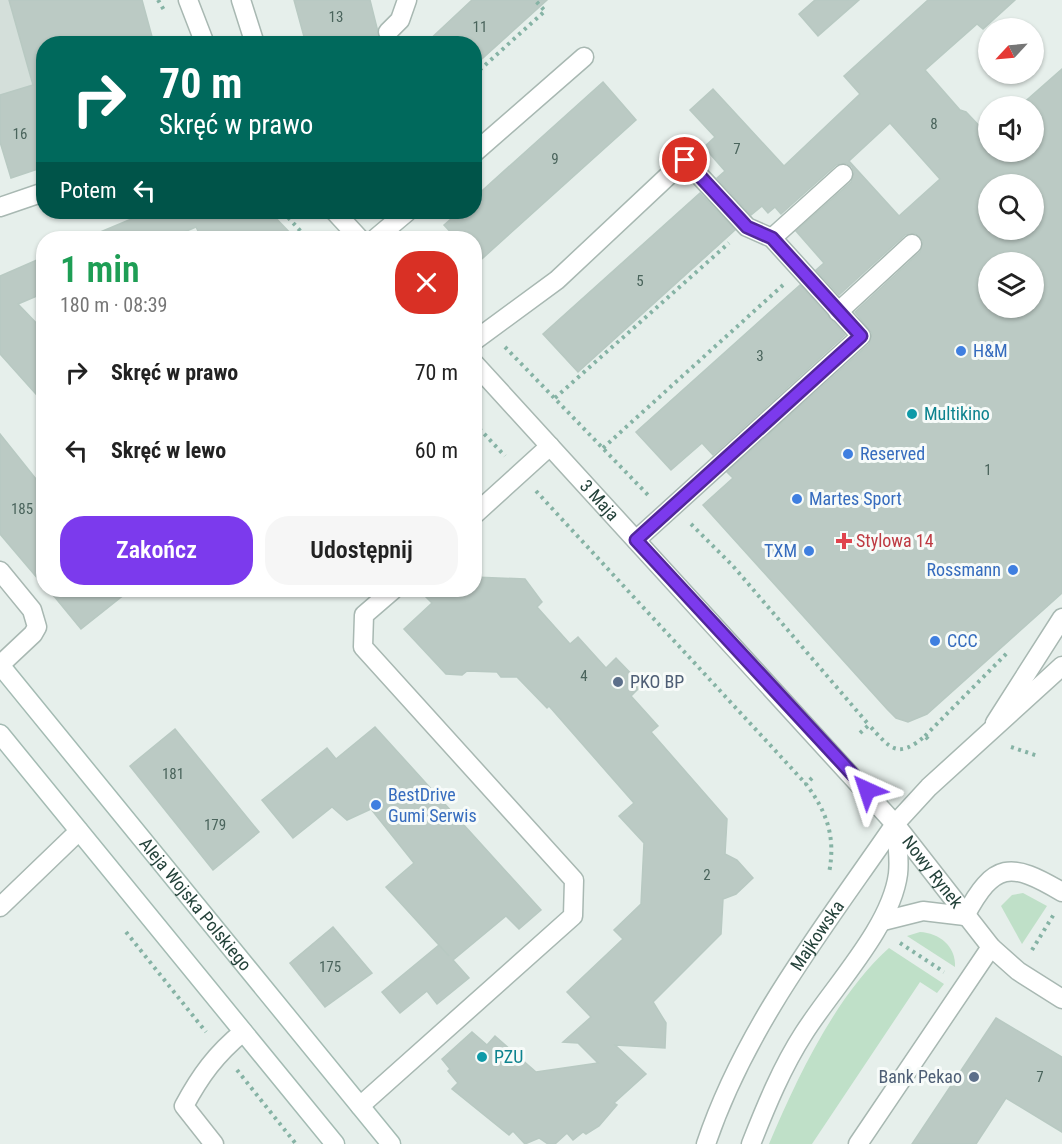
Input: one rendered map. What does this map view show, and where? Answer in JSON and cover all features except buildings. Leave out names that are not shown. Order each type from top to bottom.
[{"type":"street","points":[[188,0],[202,36]]},
{"type":"street","points":[[241,0],[252,36]]},
{"type":"street","points":[[388,33],[400,20],[407,0]]},
{"type":"street","points":[[482,146],[584,57]]},
{"type":"street","points":[[482,335],[557,280],[685,160],[747,227],[772,238],[861,336],[636,540]]},
{"type":"street","points":[[772,238],[843,174]]},
{"type":"street","points":[[0,207],[36,195]]},
{"type":"street","points":[[341,219],[353,231]]},
{"type":"street","points":[[384,231],[399,219]]},
{"type":"street","points":[[838,312],[912,244]]},
{"type":"street","name":"3 Maja","points":[[482,372],[895,824]]},
{"type":"street","points":[[482,508],[550,446]]},
{"type":"street","points":[[0,571],[32,610],[37,627],[33,634],[0,665]]},
{"type":"street","points":[[360,1106],[573,916],[574,880],[363,648],[364,615],[385,597]]},
{"type":"street","points":[[991,730],[1062,618]]},
{"type":"street","name":"Aleja Wojska Polskiego","points":[[0,665],[391,1144]]},
{"type":"street","name":"Nowy Rynek","points":[[1062,666],[929,787],[895,824],[991,947],[1018,971],[1062,999]]},
{"type":"street","points":[[0,734],[334,1144]]},
{"type":"street","points":[[751,1144],[781,1074],[802,1036],[883,921],[898,873],[895,824]]},
{"type":"street","name":"Majkowska","points":[[706,1144],[725,1094],[766,1013],[895,824]]},
{"type":"street","points":[[0,908],[79,831]]},
{"type":"street","points":[[883,921],[923,911],[965,916],[986,882],[997,874],[1011,871],[1025,873],[1062,892]]},
{"type":"street","points":[[858,1144],[991,947]]},
{"type":"street","points":[[213,1144],[184,1106],[201,1074],[220,1050],[243,1032]]},
{"type":"path","points":[[482,68],[545,11],[536,0]]},
{"type":"path","points":[[289,219],[301,231]]},
{"type":"path","points":[[555,398],[747,227]]},
{"type":"path","points":[[603,448],[800,269]]},
{"type":"path","points":[[482,432],[806,784],[819,802],[832,835],[833,853],[825,882]]},
{"type":"path","points":[[860,733],[868,725],[890,748],[902,750],[912,747],[1008,653]]},
{"type":"path","points":[[925,735],[930,741]]},
{"type":"path","points":[[806,784],[812,778]]},
{"type":"path","points":[[1032,950],[1056,911]]},
{"type":"path","points":[[118,922],[296,1144]]},
{"type":"path","points":[[898,942],[949,976]]},
{"type":"shaded area","points":[[0,0],[26,0],[11,4],[36,98],[36,107],[0,117]]},
{"type":"green space","points":[[1023,893],[1047,906],[1022,944],[1001,906],[1012,895]]},
{"type":"green space","points":[[920,932],[934,935],[945,942],[953,953],[955,967],[907,936]]},
{"type":"green space","points":[[889,948],[944,984],[937,993],[920,982],[812,1144],[769,1144],[819,1040],[852,989]]},
{"type":"place","name":"H&M","points":[[961,351]]},
{"type":"place","name":"Multikino","points":[[912,414]]},
{"type":"place","name":"Reserved","points":[[848,454]]},
{"type":"place","name":"Martes Sport","points":[[797,499]]},
{"type":"place","name":"Stylowa 14","points":[[844,541]]},
{"type":"place","name":"TXM","points":[[809,551]]},
{"type":"place","name":"Rossmann","points":[[1013,570]]},
{"type":"place","name":"CCC","points":[[935,641]]},
{"type":"place","name":"PKO BP","points":[[618,682]]},
{"type":"place","name":"BestDrive Gumi Serwis","points":[[376,805]]},
{"type":"place","name":"PZU","points":[[482,1057]]},
{"type":"place","name":"Bank Pekao","points":[[974,1077]]},
{"type":"route","points":[[685,160],[747,227],[772,238],[861,336],[636,540],[867,790]]}]
